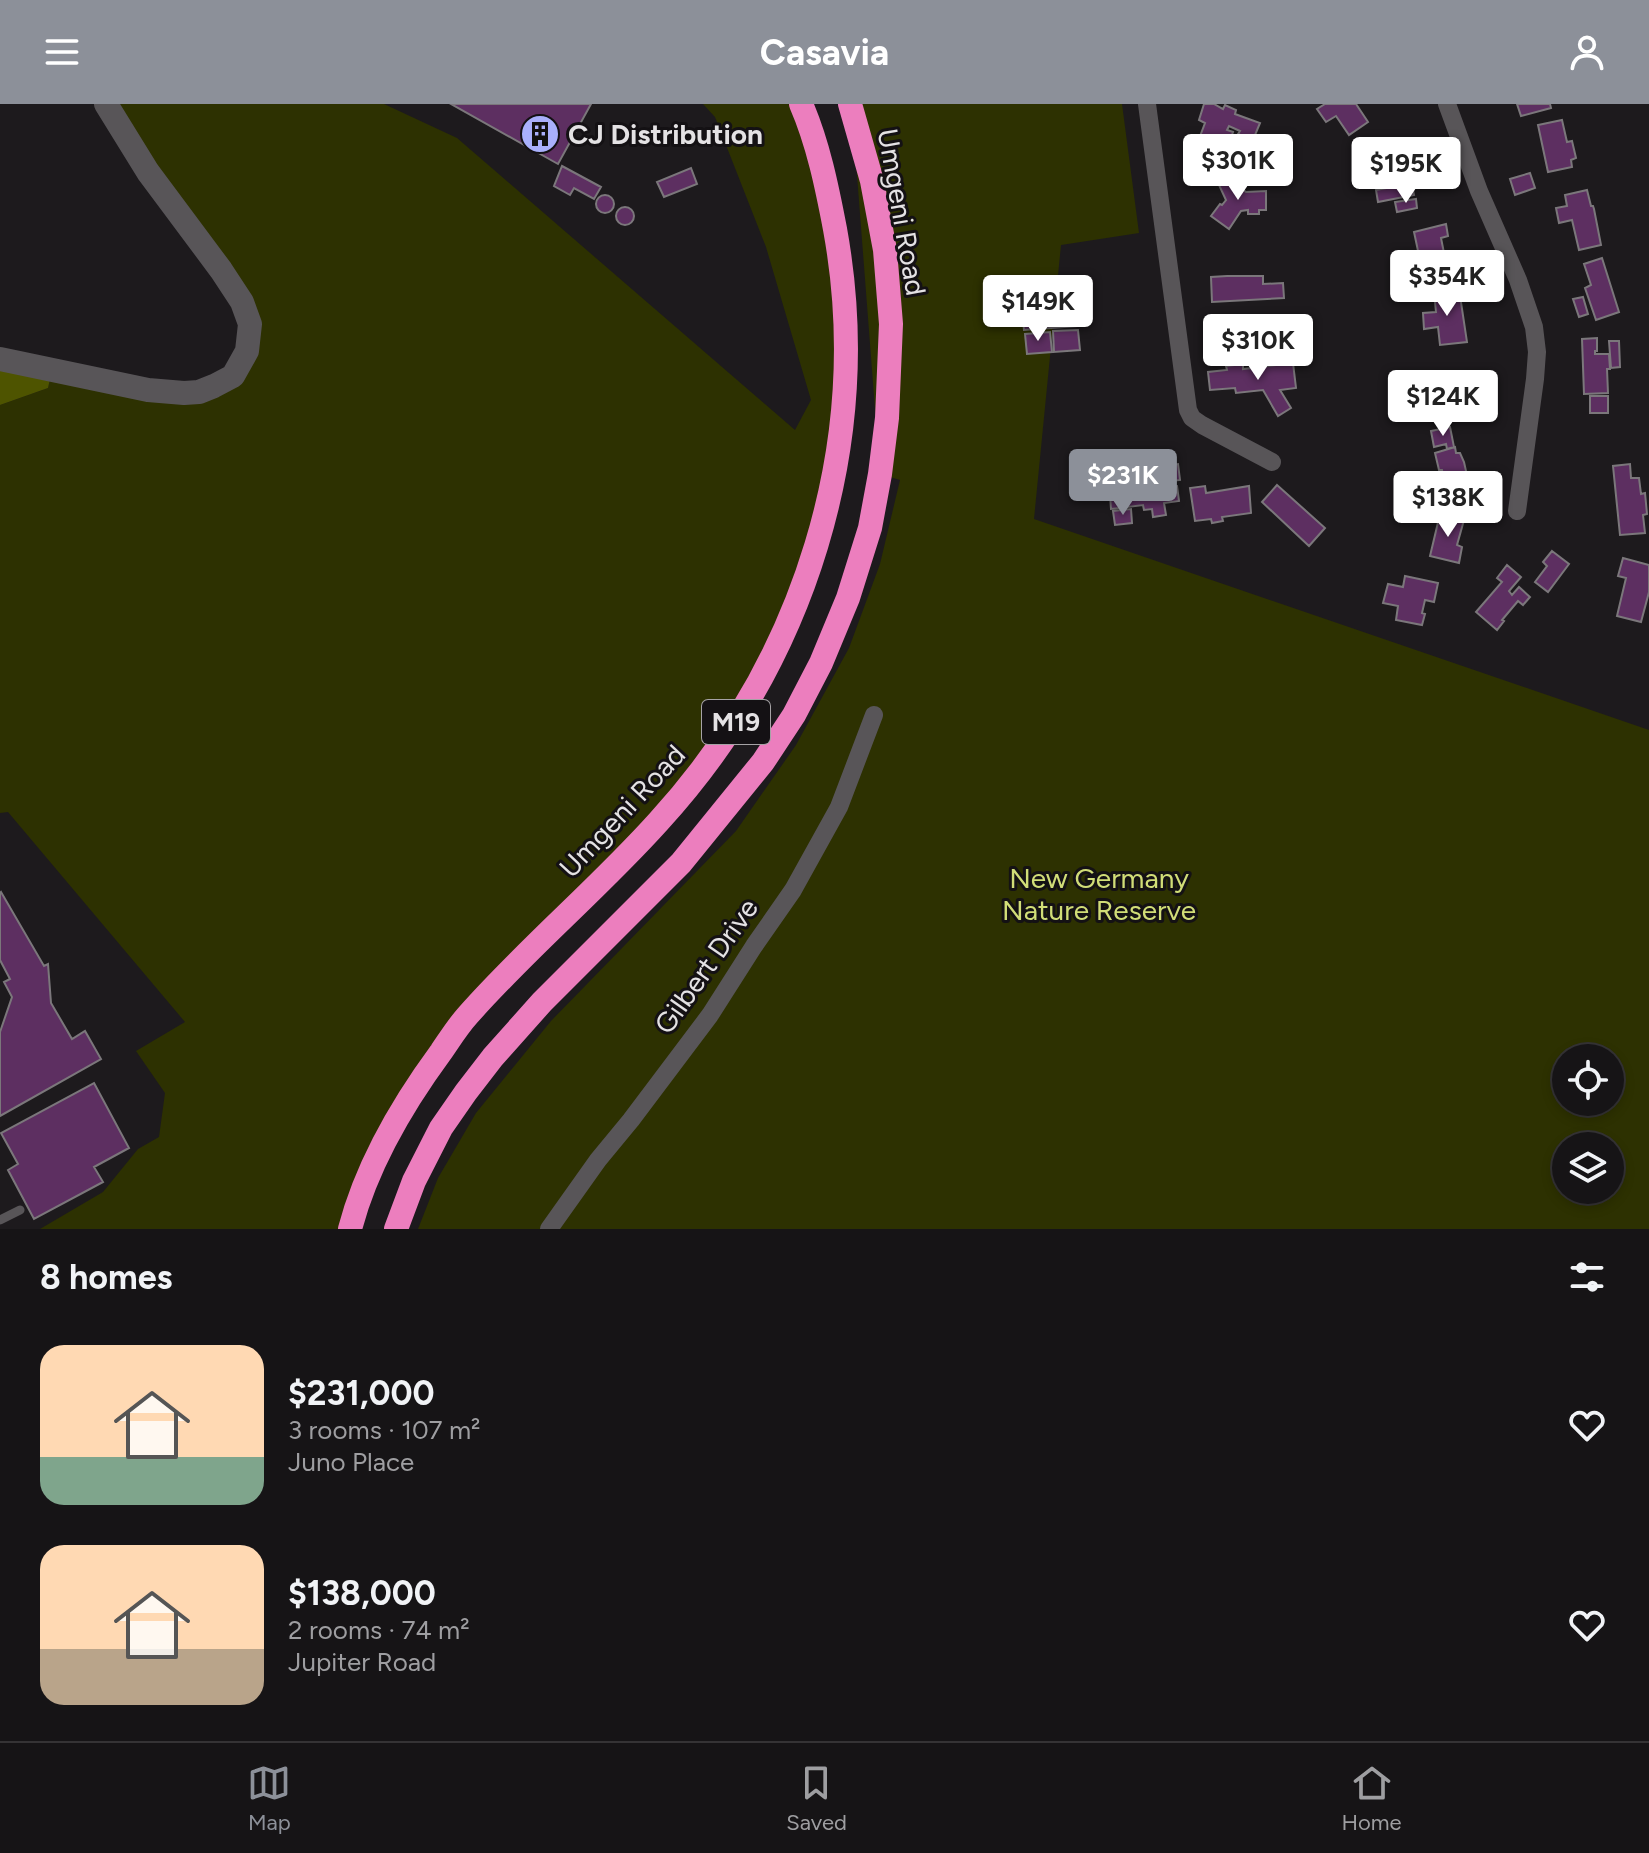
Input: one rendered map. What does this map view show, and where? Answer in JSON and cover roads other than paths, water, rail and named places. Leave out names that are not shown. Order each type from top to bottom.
[{"type":"highway","name":"Umgeni Road","points":[[350,1229],[386,1139],[425,1074],[467,1017],[658,823],[700,774],[734,726],[766,670],[801,593],[814,555],[838,455],[845,360],[845,308],[840,254],[828,188],[801,104]]},
{"type":"highway","name":"Umgeni Road","points":[[396,1229],[414,1181],[441,1128],[484,1068],[542,1002],[681,863],[763,762],[821,663],[848,598],[870,528],[880,474],[887,418],[891,324],[885,250],[872,181],[851,106]]},
{"type":"street","points":[[0,359],[148,390],[184,393],[199,392],[233,376],[247,351],[250,324],[242,302],[148,172],[106,104]]},
{"type":"street","points":[[1147,104],[1188,410],[1192,418],[1202,425],[1272,462]]},
{"type":"street","points":[[1447,104],[1534,327],[1537,352],[1535,379],[1517,511]]},
{"type":"street","name":"Gilbert Drive","points":[[549,1229],[710,1015],[793,890],[839,807],[874,715]]},
{"type":"lane","points":[[0,1220],[20,1210]]},
{"type":"place","name":"CJ Distribution","points":[[540,134]]},
{"type":"park label","name":"New Germany Nature Reserve","points":[[1099,894]]}]
